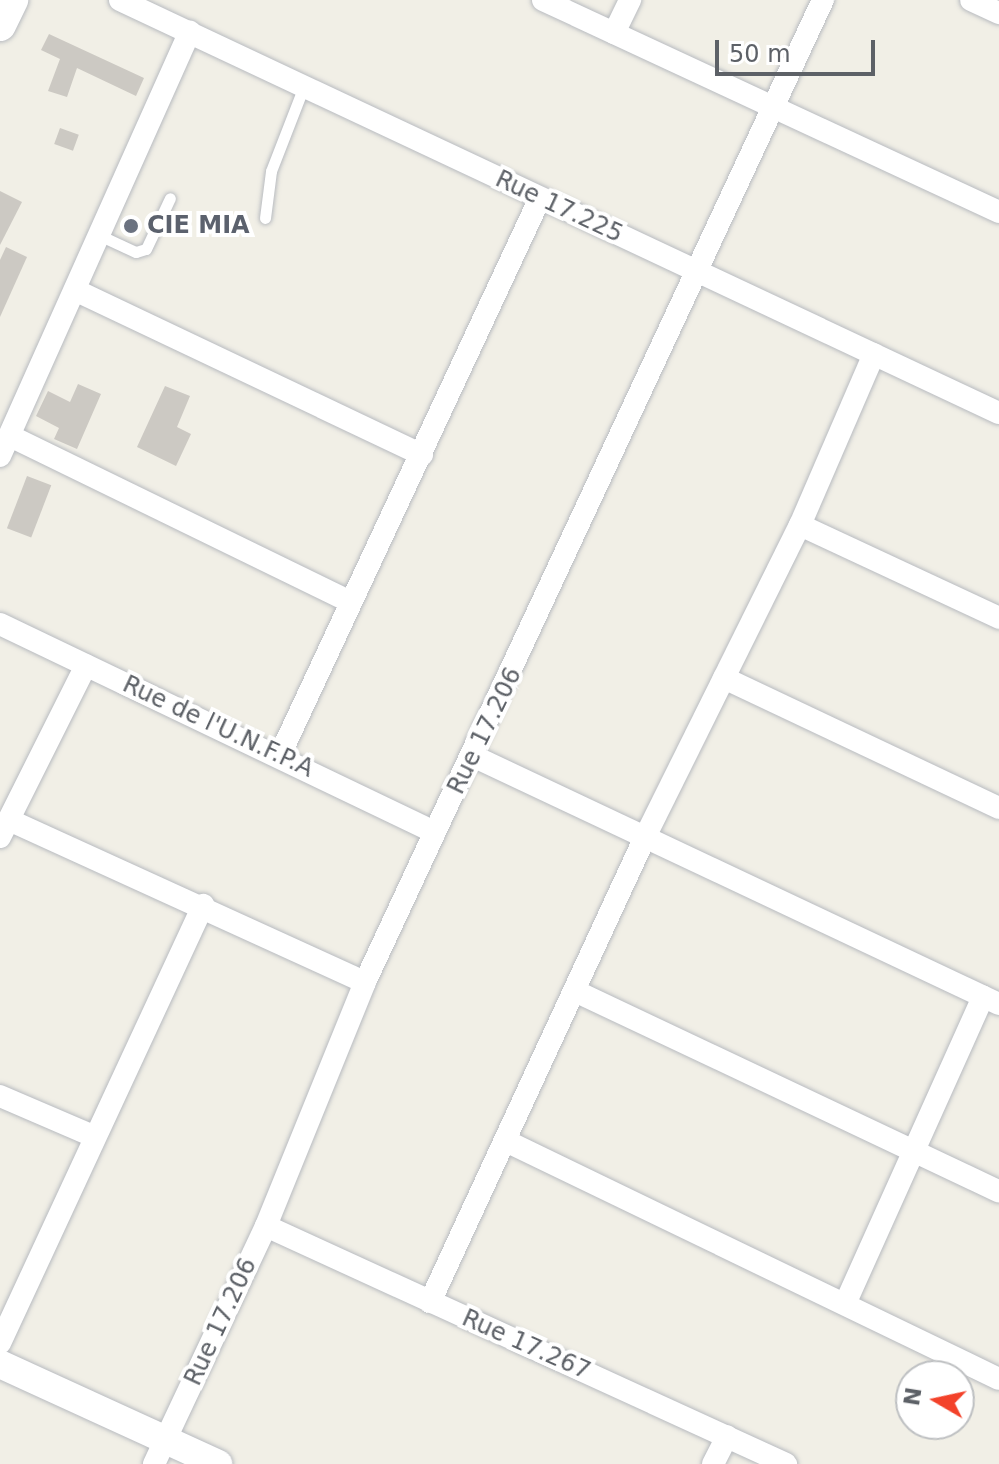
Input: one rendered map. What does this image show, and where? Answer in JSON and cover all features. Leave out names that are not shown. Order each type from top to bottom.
[{"type":"main road","points":[[0,25],[12,0]]},
{"type":"street","name":"Rue 17.225","points":[[120,0],[999,413]]},
{"type":"street","points":[[543,0],[999,212]]},
{"type":"street","points":[[614,33],[630,0]]},
{"type":"street","name":"Rue 17.206","points":[[160,1452],[266,1226],[365,982],[435,832],[475,757],[823,0]]},
{"type":"street","points":[[971,0],[999,13]]},
{"type":"street","points":[[190,32],[77,291],[5,446],[351,602]]},
{"type":"street","points":[[280,755],[540,198]]},
{"type":"street","points":[[77,291],[422,455]]},
{"type":"street","points":[[430,1302],[646,835],[800,525],[874,354]]},
{"type":"street","points":[[800,525],[999,618]]},
{"type":"street","name":"Rue de l'U.N.F.P.A","points":[[0,624],[280,755],[435,832]]},
{"type":"street","points":[[86,665],[4,828],[203,905],[365,982]]},
{"type":"street","points":[[724,678],[999,808]]},
{"type":"street","points":[[475,757],[991,1000],[915,1150],[845,1304]]},
{"type":"street","points":[[0,1343],[93,1136],[203,905]]},
{"type":"street","points":[[575,991],[999,1191]]},
{"type":"street","points":[[0,1096],[93,1136]]},
{"type":"street","points":[[506,1141],[999,1379]]},
{"type":"street","name":"Rue 17.267","points":[[266,1226],[786,1464]]},
{"type":"street","points":[[0,1364],[160,1452],[218,1464]]},
{"type":"street","points":[[713,1464],[727,1436]]},
{"type":"lane","points":[[265,218],[271,171],[304,86]]},
{"type":"lane","points":[[101,236],[136,252],[146,249],[170,198]]},
{"type":"building","points":[[49,34],[144,78],[136,96],[77,68],[67,97],[48,91],[60,59],[41,50]]},
{"type":"building","points":[[60,128],[79,135],[73,151],[54,144]]},
{"type":"building","points":[[0,191],[22,202],[0,245]]},
{"type":"building","points":[[6,247],[27,257],[0,317],[0,260]]},
{"type":"building","points":[[78,384],[101,394],[77,449],[54,439],[59,428],[36,416],[48,391],[70,402]]},
{"type":"building","points":[[165,386],[190,396],[177,427],[191,434],[176,466],[137,447]]},
{"type":"building","points":[[27,476],[51,485],[31,538],[7,528]]},
{"type":"place","name":"CIE MIA","points":[[131,226]]}]
